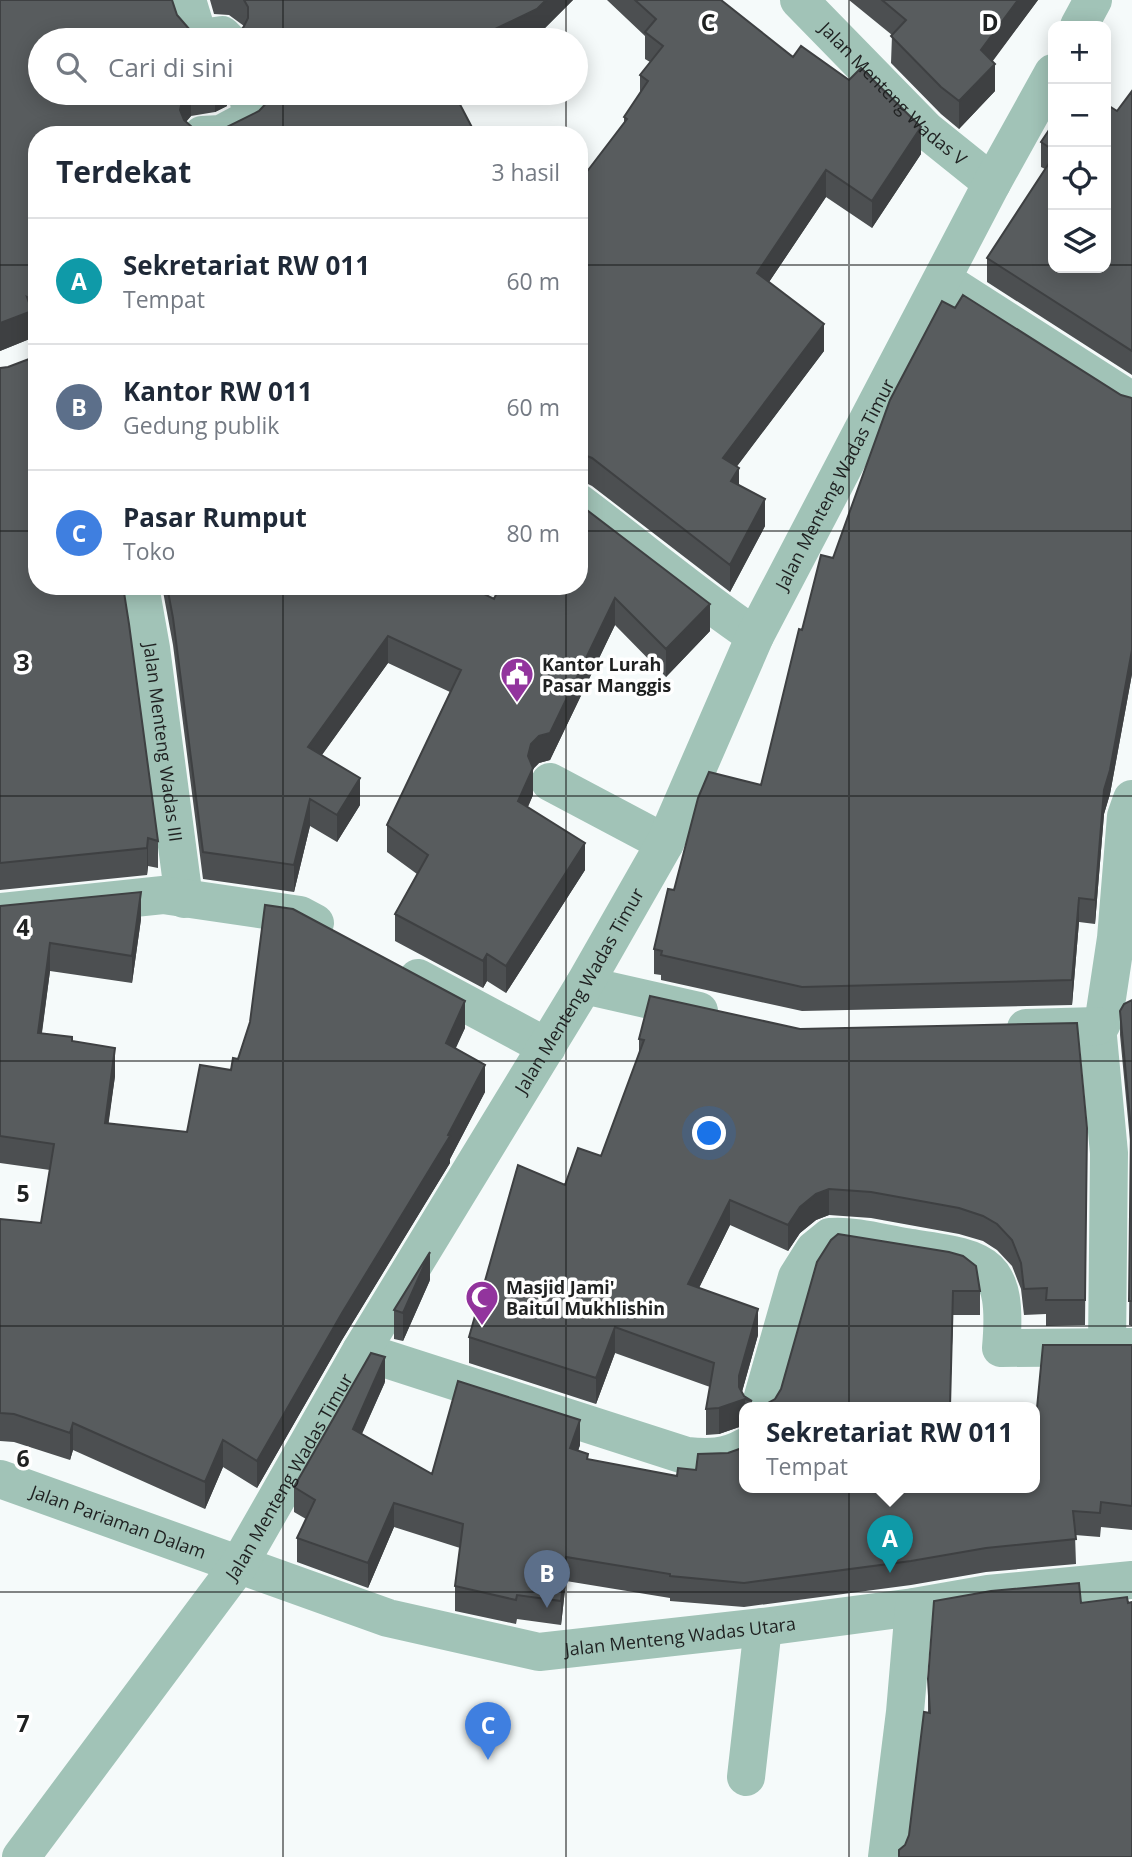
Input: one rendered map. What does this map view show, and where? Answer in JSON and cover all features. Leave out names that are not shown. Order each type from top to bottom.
[{"type":"street","points":[[187,0],[196,28]]},
{"type":"street","name":"Jalan Menteng Wadas V","points":[[799,0],[926,130],[992,183]]},
{"type":"street","points":[[1082,21],[1093,0]]},
{"type":"street","name":"Jalan Menteng Wadas Timur","points":[[21,1857],[238,1566],[361,1351],[584,985],[665,843],[755,636],[992,183],[1048,82]]},
{"type":"street","points":[[236,126],[252,116],[250,105]]},
{"type":"street","points":[[943,280],[1132,401]]},
{"type":"street","points":[[588,510],[692,592],[755,636]]},
{"type":"street","name":"Jalan Menteng Wadas III","points":[[142,595],[184,899]]},
{"type":"street","points":[[550,782],[665,843]]},
{"type":"street","points":[[989,1028],[1101,1024],[1116,938],[1126,816],[1132,799]]},
{"type":"street","points":[[0,912],[163,895],[300,915],[347,940]]},
{"type":"street","points":[[382,959],[547,1047]]},
{"type":"street","points":[[584,985],[733,1018]]},
{"type":"street","points":[[761,1402],[797,1277],[814,1250],[830,1237],[956,1255],[980,1263],[992,1275],[1002,1295],[1004,1314],[1001,1348],[1119,1347],[1109,1153],[1097,1026]]},
{"type":"street","points":[[361,1351],[687,1456],[711,1458],[739,1451]]},
{"type":"street","name":"Jalan Pariaman Dalam","points":[[0,1479],[238,1566]]},
{"type":"street","name":"Jalan Menteng Wadas Utara","points":[[238,1566],[388,1618],[539,1653],[763,1627],[914,1607],[988,1594],[1132,1580]]},
{"type":"street","points":[[887,1857],[905,1712],[914,1607]]},
{"type":"street","points":[[746,1777],[763,1627]]},
{"type":"building","points":[[0,0],[172,0],[177,15],[188,28],[28,28],[28,105],[181,105],[184,120],[191,126],[28,126],[28,312],[0,323]]},
{"type":"building","points":[[244,0],[546,0],[537,9],[497,28],[243,28],[248,18],[248,7]]},
{"type":"building","points":[[635,0],[721,0],[793,57],[801,46],[849,80],[861,68],[921,127],[872,201],[826,170],[757,273],[824,324],[723,458],[739,468],[731,481],[765,499],[730,565],[588,456],[588,170],[627,119],[624,117],[648,81],[640,75],[663,46],[645,32],[656,19]]},
{"type":"building","points":[[882,0],[1018,0],[981,50],[995,64],[959,101],[941,87],[891,36],[906,20]]},
{"type":"building","points":[[1132,91],[1132,351],[987,258],[1048,165],[1048,273],[1111,273],[1111,107],[1117,111]]},
{"type":"building","points":[[265,105],[460,105],[471,126],[229,126],[259,111]]},
{"type":"building","points":[[1048,132],[1048,147],[1041,142]]},
{"type":"building","points":[[963,295],[1121,395],[1132,398],[1132,650],[1104,790],[1095,900],[1079,898],[1072,980],[802,987],[661,955],[662,951],[654,949],[668,889],[674,890],[698,798],[709,772],[761,785],[799,629],[802,630],[821,555],[833,558],[890,400],[942,301],[955,308]]},
{"type":"building","points":[[28,359],[28,595],[124,595],[158,841],[148,838],[147,848],[0,863],[0,368]]},
{"type":"building","points":[[588,511],[710,604],[666,649],[615,598],[550,733],[539,736],[531,744],[528,756],[533,768],[518,801],[585,843],[506,966],[487,954],[483,961],[395,914],[428,855],[387,825],[461,670],[388,636],[308,747],[360,778],[337,815],[310,799],[294,865],[203,852],[169,595],[486,595],[494,599],[496,595],[588,595]]},
{"type":"building","points":[[141,892],[132,956],[50,943],[38,1033],[72,1037],[72,1041],[115,1048],[105,1123],[187,1132],[200,1065],[231,1070],[233,1058],[238,1059],[250,1022],[265,905],[293,909],[465,1001],[446,1043],[485,1065],[448,1135],[450,1136],[342,1313],[257,1461],[223,1440],[205,1482],[73,1423],[70,1433],[14,1414],[0,1413],[0,1219],[41,1223],[54,1144],[0,1136],[0,906]]},
{"type":"building","points":[[650,996],[800,1029],[1077,1023],[1087,1128],[1085,1300],[1046,1300],[1047,1288],[1024,1289],[1021,1263],[1012,1240],[997,1224],[983,1216],[959,1208],[871,1192],[829,1189],[816,1194],[800,1207],[788,1225],[730,1200],[688,1284],[758,1309],[739,1376],[739,1387],[744,1396],[752,1401],[745,1399],[719,1408],[706,1409],[714,1363],[615,1327],[596,1378],[469,1337],[518,1165],[565,1185],[578,1148],[601,1156],[644,1040],[639,1039]]},
{"type":"building","points":[[1132,1000],[1132,1301],[1129,1301],[1131,1129],[1120,1011],[1124,1004]]},
{"type":"building","points":[[838,1234],[949,1252],[963,1256],[976,1266],[980,1291],[953,1291],[950,1402],[770,1402],[781,1389],[817,1262]]},
{"type":"building","points":[[430,1252],[403,1313],[394,1310]]},
{"type":"building","points":[[1043,1345],[1132,1345],[1132,1506],[1101,1502],[1100,1513],[1073,1511],[1076,1539],[986,1548],[911,1561],[744,1583],[670,1576],[566,1557],[561,1601],[517,1595],[516,1600],[455,1586],[463,1524],[394,1503],[368,1563],[297,1538],[315,1500],[294,1487],[371,1353],[385,1357],[353,1429],[432,1474],[458,1381],[580,1420],[570,1448],[588,1454],[587,1459],[677,1476],[678,1468],[696,1470],[698,1454],[728,1453],[739,1449],[739,1493],[1040,1493],[1040,1402],[1038,1402]]},
{"type":"building","points":[[1079,1583],[1081,1603],[1127,1597],[1128,1603],[1132,1602],[1132,1857],[899,1857],[899,1850],[905,1845],[909,1835],[924,1712],[930,1713],[928,1679],[934,1601],[991,1591]]},
{"type":"place","name":"Kantor Lurah Pasar Manggis","points":[[517,704]]},
{"type":"place","name":"Masjid Jami' Baitul Mukhlishin","points":[[482,1327]]},
{"type":"place","name":"Sekretariat RW 011","points":[[890,1573]]},
{"type":"place","name":"Kantor RW 011","points":[[547,1608]]},
{"type":"place","name":"Pasar Rumput","points":[[488,1760]]}]
